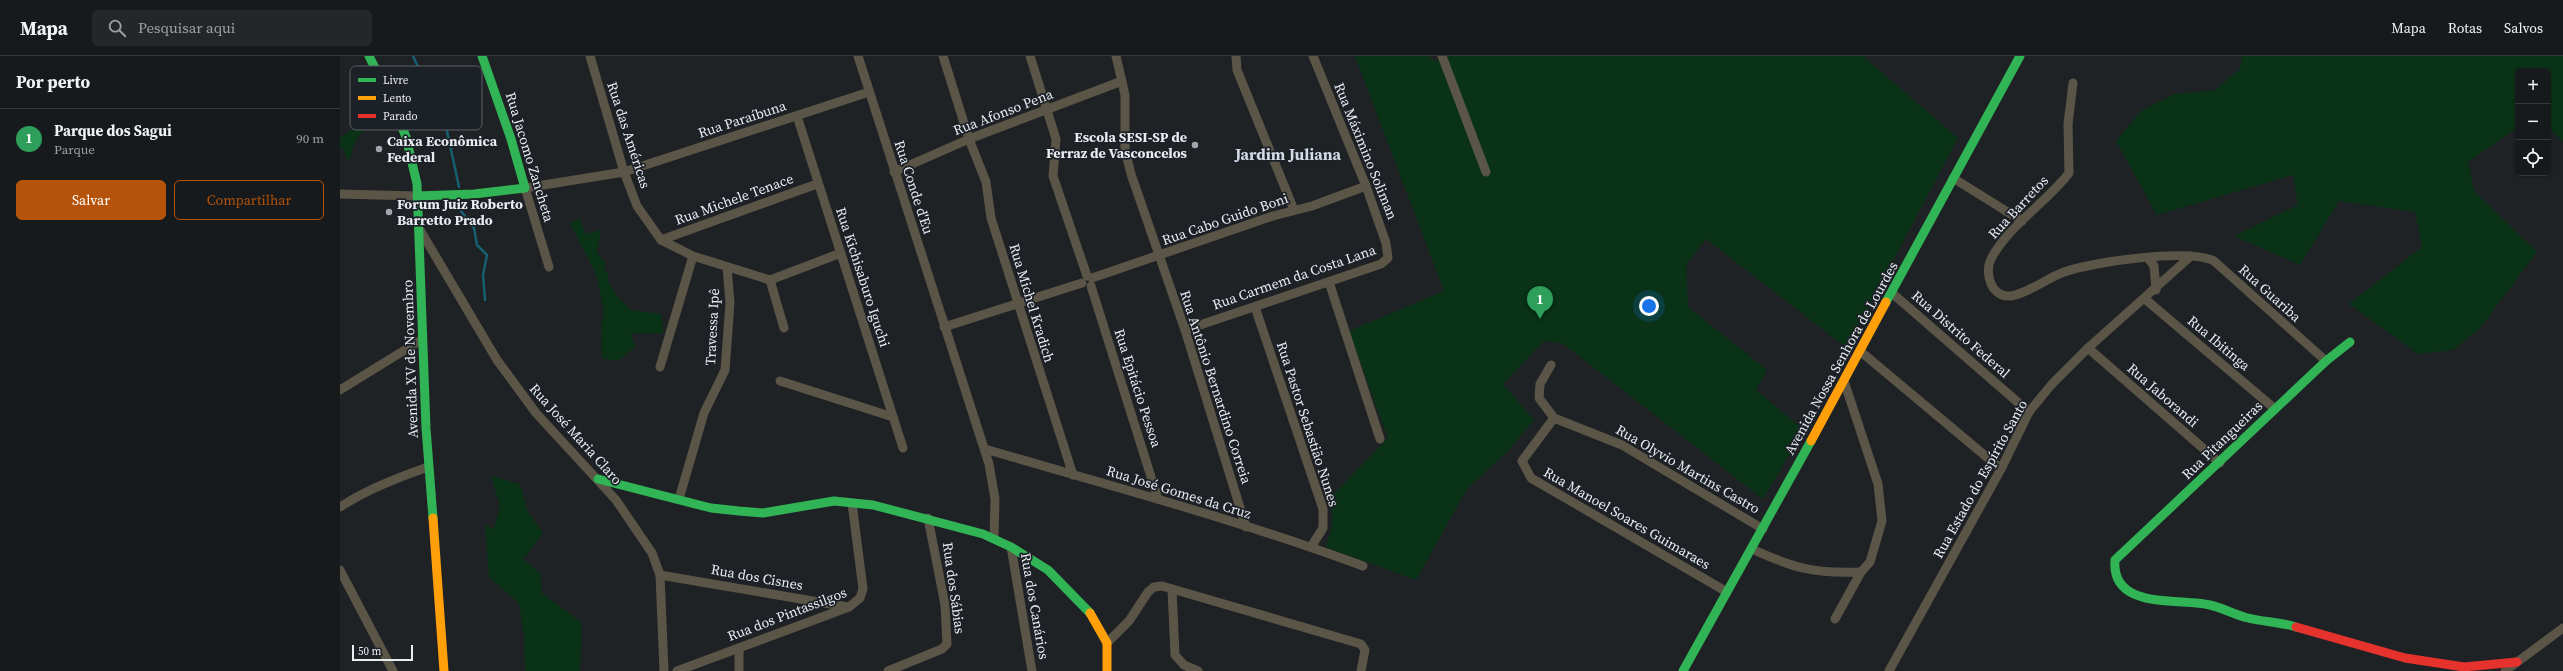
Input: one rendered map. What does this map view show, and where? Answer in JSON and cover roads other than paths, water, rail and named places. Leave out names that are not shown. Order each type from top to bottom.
[{"type":"street","name":"Avenida XV de Novembro","points":[[369,56],[374,66]]},
{"type":"street","name":"Rua Jacomo Zancheta","points":[[482,56],[511,139],[550,268]]},
{"type":"street","name":"Rua das Américas","points":[[590,56],[624,172],[637,206],[661,240],[693,256],[770,280]]},
{"type":"street","name":"Rua Conde d'Eu","points":[[858,56],[944,327],[985,449],[994,488],[994,538]]},
{"type":"street","name":"Rua Michel Kradich","points":[[943,56],[969,139],[986,182],[992,218],[1017,304],[1073,475]]},
{"type":"street","name":"Rua Epitácio Pessoa","points":[[1030,56],[1057,141],[1053,176],[1158,498]]},
{"type":"street","name":"Rua Antônio Bernardino Correia","points":[[1116,56],[1122,81],[1125,107],[1125,153],[1158,256],[1185,330],[1246,527]]},
{"type":"street","points":[[1236,56],[1237,70],[1294,210]]},
{"type":"street","name":"Rua Máximino Soliman","points":[[1313,56],[1366,186],[1386,243],[1388,258]]},
{"type":"street","points":[[1442,56],[1486,172]]},
{"type":"street","name":"Avenida Nossa Senhora de Lourdes","points":[[1683,671],[1763,529],[2020,56]]},
{"type":"street","name":"Rua Afonso Pena","points":[[894,172],[969,139],[1122,81]]},
{"type":"street","name":"Rua Barretos","points":[[2073,83],[2068,124],[2068,173],[2022,221],[1989,264],[1988,276],[1998,293],[2012,296],[2080,268],[2148,258],[2192,256]]},
{"type":"street","name":"Rua Paraíbuna","points":[[525,188],[624,172],[869,92]]},
{"type":"street","name":"Rua Kichisaburo Iguchi","points":[[797,116],[817,184],[841,253],[903,448]]},
{"type":"street","name":"Avenida XV de Novembro","points":[[403,130],[413,160],[420,230],[421,340],[428,467],[444,671]]},
{"type":"street","points":[[1953,178],[2022,221]]},
{"type":"street","name":"Rua Michele Tenace","points":[[661,240],[817,184]]},
{"type":"street","name":"Rua Cabo Guido Boni","points":[[944,327],[1088,281],[1294,210],[1312,206],[1366,186]]},
{"type":"street","points":[[340,194],[417,196],[474,194],[525,188]]},
{"type":"street","name":"Rua José Maria Claro","points":[[420,230],[496,360],[514,385],[559,439],[616,500],[652,553],[660,575],[664,671]]},
{"type":"street","points":[[784,328],[770,280],[841,253]]},
{"type":"street","points":[[660,366],[693,256]]},
{"type":"street","name":"Rua Estado do Espírito Santo","points":[[1889,671],[2001,469],[2030,412],[2052,384],[2088,348],[2156,290],[2192,256]]},
{"type":"street","name":"Rua Guariba","points":[[2192,256],[2207,258],[2214,261],[2326,361]]},
{"type":"street","name":"Rua Carmem da Costa Lana","points":[[1185,330],[1382,264],[1388,258]]},
{"type":"street","points":[[2148,258],[2154,266],[2156,290]]},
{"type":"street","name":"Travessa Ipê","points":[[679,499],[704,413],[725,370],[730,303],[727,267]]},
{"type":"street","points":[[1329,282],[1380,439]]},
{"type":"street","name":"Rua Distrito Federal","points":[[1892,293],[2030,412]]},
{"type":"street","name":"Rua Ibitinga","points":[[2145,299],[2275,409]]},
{"type":"street","name":"Rua Pastor Sebastião Nunes","points":[[1255,307],[1323,509],[1323,528],[1311,547]]},
{"type":"street","points":[[340,390],[421,340]]},
{"type":"street","name":"Rua Pitangueiras","points":[[2350,342],[2326,361],[2220,463],[2115,560],[2114,573],[2117,580],[2131,592],[2145,599],[2210,604],[2248,618],[2279,622],[2424,662],[2464,667],[2517,662]]},
{"type":"street","name":"Rua Jaborandi","points":[[2088,348],[2220,463]]},
{"type":"street","points":[[1860,351],[2001,469]]},
{"type":"street","points":[[1551,365],[1539,392],[1542,404],[1554,418]]},
{"type":"street","points":[[780,381],[893,417]]},
{"type":"street","points":[[1835,619],[1861,572],[1870,562],[1882,521],[1878,484],[1844,381]]},
{"type":"street","name":"Rua Manoel Soares Guimaraes","points":[[1554,418],[1522,460],[1525,470],[1540,486],[1727,592]]},
{"type":"street","name":"Rua Olyvio Martins Castro","points":[[1554,418],[1622,445],[1763,529]]},
{"type":"street","name":"Rua José Gomes da Cruz","points":[[985,449],[1158,498],[1311,547],[1363,566]]},
{"type":"street","points":[[340,507],[357,495],[392,479],[428,467]]},
{"type":"street","points":[[598,479],[712,508],[763,513],[834,501],[873,505],[928,518],[994,538],[1011,546],[1048,570],[1079,599],[1096,620],[1107,643],[1107,671]]},
{"type":"street","name":"Rua dos Pintassilgos","points":[[677,671],[849,607],[860,598],[863,589],[852,503]]},
{"type":"street","name":"Rua dos Sábias","points":[[888,671],[942,649],[947,644],[945,605],[928,518]]},
{"type":"street","name":"Rua dos Canários","points":[[1011,546],[1032,671]]},
{"type":"street","points":[[1752,549],[1798,568],[1824,572],[1861,572]]},
{"type":"street","points":[[340,570],[392,671]]},
{"type":"street","name":"Rua dos Cisnes","points":[[660,575],[849,607]]},
{"type":"street","points":[[1107,643],[1129,621],[1151,589],[1158,586],[1361,644],[1365,650],[1361,671]]},
{"type":"street","points":[[1172,589],[1175,655],[1184,666],[1198,671]]},
{"type":"street","points":[[2506,671],[2563,628]]},
{"type":"street","points":[[738,648],[739,671]]},
{"type":"waterway","points":[[413,56],[418,66]]},
{"type":"waterway","points":[[447,130],[459,187]]},
{"type":"waterway","points":[[458,207],[474,228],[477,245],[487,255],[483,275],[485,300]]},
{"type":"place","name":"Escola SESI-SP de Ferraz de Vasconcelos","points":[[1195,145]]},
{"type":"place","name":"Caixa Econômica Federal","points":[[379,149]]},
{"type":"place","name":"Forum Juiz Roberto Barretto Prado","points":[[389,212]]},
{"type":"place","name":"Parque dos Sagui","points":[[1540,319]]},
{"type":"district","name":"Jardim Juliana","points":[[1288,154]]}]
